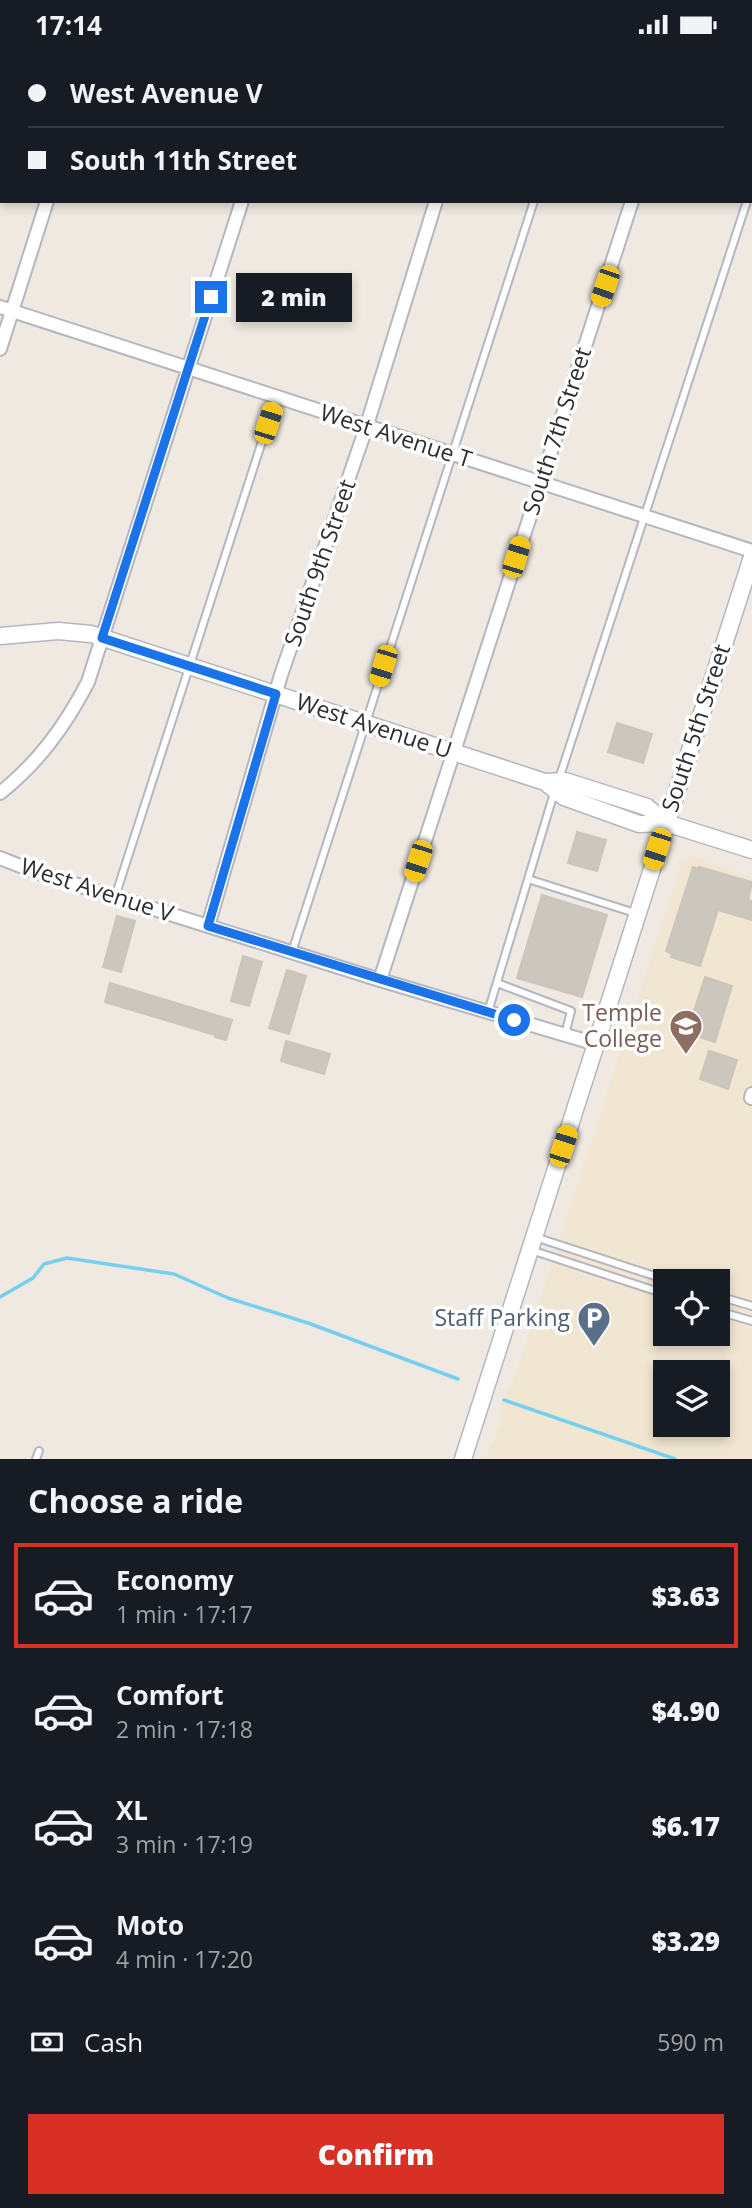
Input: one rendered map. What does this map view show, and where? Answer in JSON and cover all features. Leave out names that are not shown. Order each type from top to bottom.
[{"type":"street","points":[[0,349],[6,309],[46,203]]},
{"type":"street","points":[[0,793],[28,769],[63,728],[88,681],[241,203]]},
{"type":"street","name":"South 9th Street","points":[[208,926],[276,694],[366,428],[435,203]]},
{"type":"street","name":"South 7th Street","points":[[380,980],[631,203]]},
{"type":"street","name":"West Avenue T","points":[[6,309],[366,428],[540,481],[752,551]]},
{"type":"street","name":"South 5th Street","points":[[463,1459],[752,557]]},
{"type":"street","name":"West Avenue U","points":[[0,636],[58,631],[102,638],[553,784],[564,797],[639,824],[666,823],[752,850]]},
{"type":"street","name":"West Avenue V","points":[[0,858],[292,953],[596,1044]]},
{"type":"lane","points":[[292,953],[533,203]]},
{"type":"lane","points":[[488,1012],[553,784],[645,516],[746,203]]},
{"type":"lane","points":[[115,897],[276,398]]},
{"type":"lane","points":[[528,879],[637,914]]},
{"type":"lane","points":[[496,983],[571,1011],[565,1035]]},
{"type":"lane","points":[[531,1243],[653,1276]]},
{"type":"lane","points":[[531,1243],[653,1289]]},
{"type":"lane","points":[[730,1299],[752,1305]]},
{"type":"lane","points":[[730,1315],[752,1321]]},
{"type":"shaded area","name":"Temple College","points":[[691,855],[752,878],[752,1459],[485,1459],[502,1422],[500,1410],[506,1391],[513,1383],[681,865]]},
{"type":"building","points":[[617,723],[652,734],[643,763],[608,752]]},
{"type":"building","points":[[577,832],[606,840],[597,871],[568,863]]},
{"type":"building","points":[[693,867],[752,882],[748,900],[752,901],[752,920],[718,910],[700,966],[671,957],[672,954],[666,951]]},
{"type":"building","points":[[542,895],[607,915],[582,997],[517,978]]},
{"type":"building","points":[[117,916],[135,921],[121,972],[103,967]]},
{"type":"building","points":[[243,956],[262,962],[249,1006],[231,1001]]},
{"type":"building","points":[[287,970],[306,976],[289,1034],[269,1028]]},
{"type":"building","points":[[705,977],[732,986],[715,1042],[687,1033]]},
{"type":"building","points":[[110,983],[232,1020],[226,1040],[105,1002]]},
{"type":"building","points":[[286,1041],[330,1054],[324,1074],[281,1061]]},
{"type":"building","points":[[709,1051],[737,1060],[728,1089],[700,1079]]},
{"type":"waterway","points":[[0,1297],[33,1278],[44,1264],[67,1258],[174,1274],[228,1298],[308,1323],[458,1379]]},
{"type":"waterway","points":[[504,1400],[675,1459]]},
{"type":"place","name":"Temple College","points":[[686,1056]]},
{"type":"place","name":"Staff Parking","points":[[594,1348]]},
{"type":"route","points":[[211,297],[102,638],[276,694],[208,926],[514,1020]]}]
